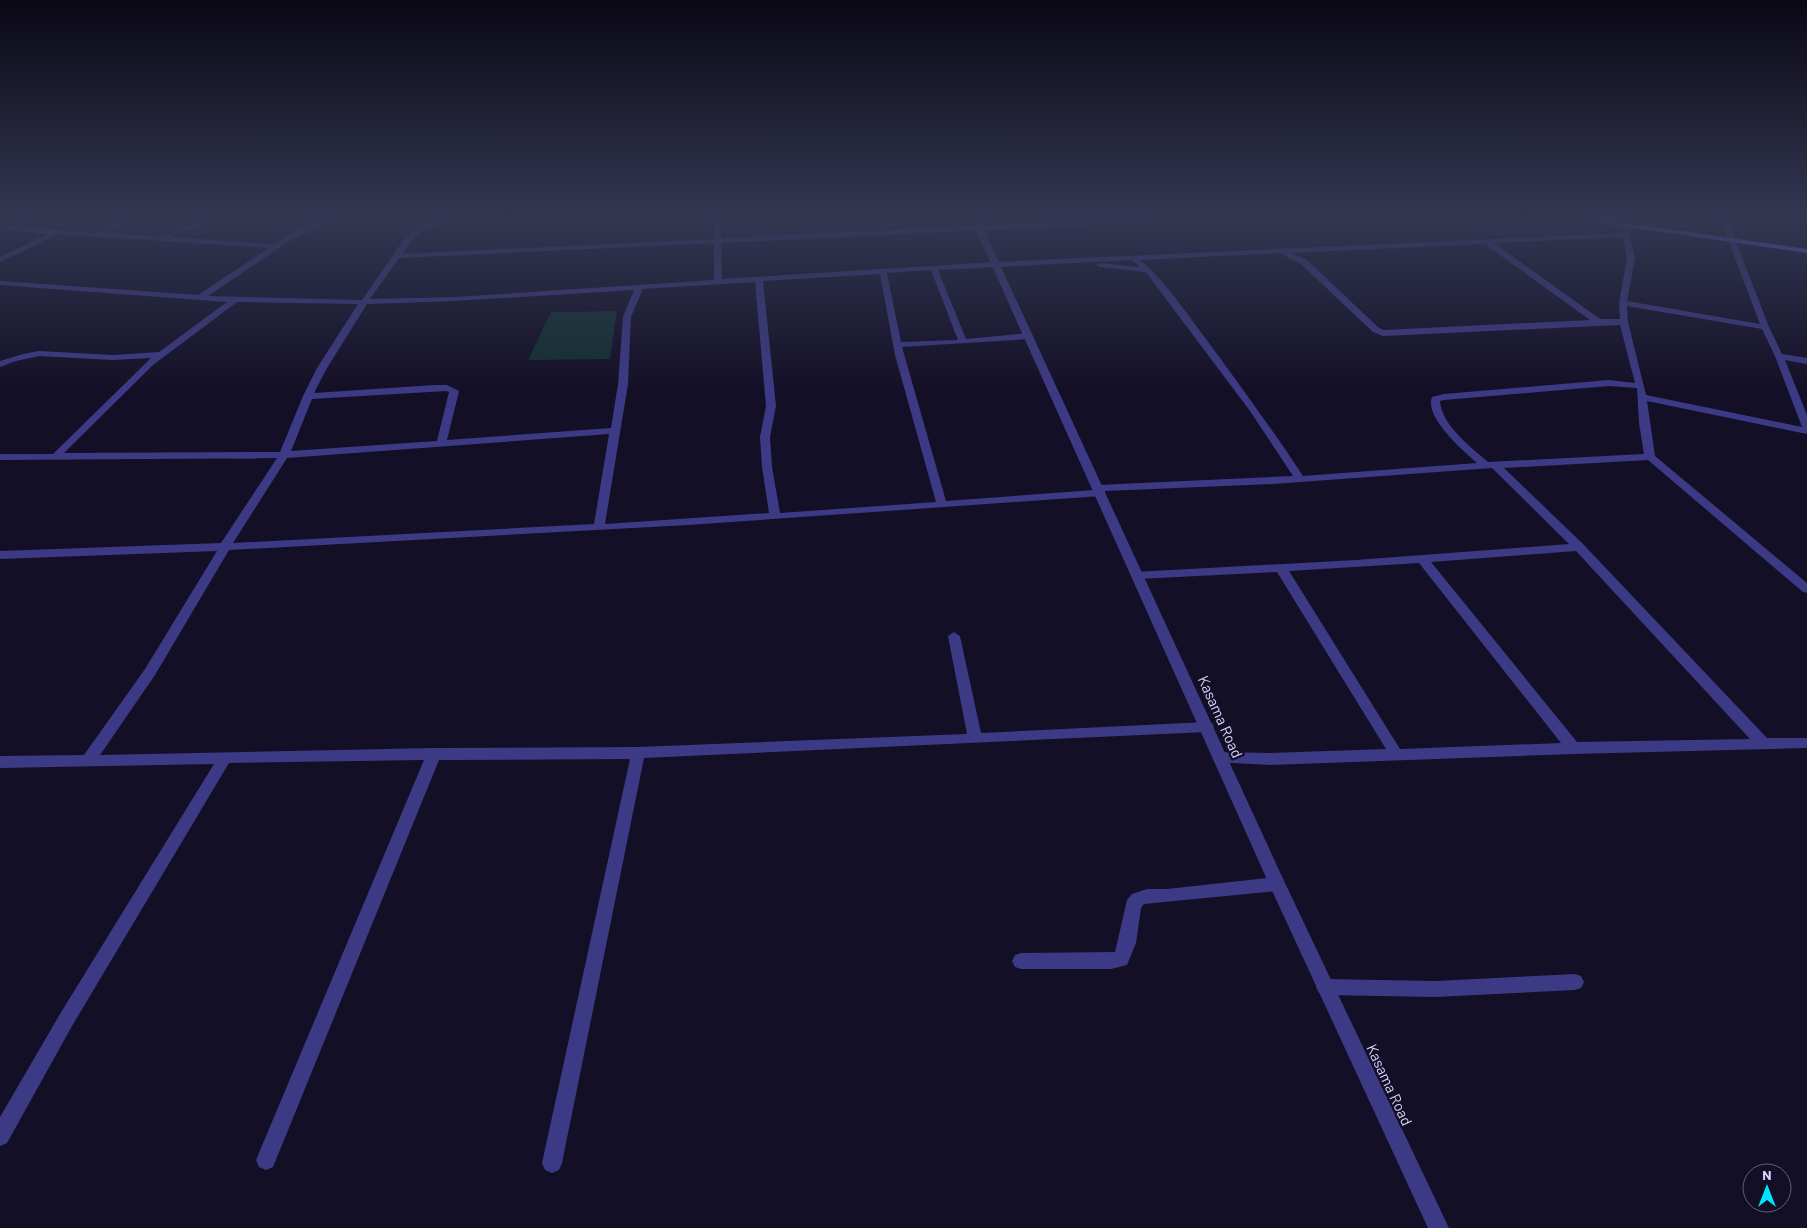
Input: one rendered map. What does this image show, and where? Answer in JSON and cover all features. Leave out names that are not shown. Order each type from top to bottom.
[{"type":"street","points":[[199,298],[233,276]]},
{"type":"street","points":[[88,761],[150,672],[224,548],[284,456],[308,396],[322,368],[364,302],[383,276]]},
{"type":"street","points":[[718,276],[718,281]]},
{"type":"street","points":[[0,283],[235,300],[364,302],[530,295],[801,276]]},
{"type":"street","points":[[884,276],[910,396],[942,505]]},
{"type":"street","points":[[937,276],[963,342]]},
{"type":"street","name":"Kasama Road","points":[[1000,276],[1100,491],[1277,884],[1439,1228]]},
{"type":"street","points":[[1153,276],[1170,296],[1254,410],[1300,479]]},
{"type":"street","points":[[1319,276],[1379,332],[1452,331],[1624,322]]},
{"type":"street","points":[[1535,276],[1598,322]]},
{"type":"street","points":[[1628,276],[1623,303],[1624,322],[1641,386],[1644,423],[1650,457],[1807,589]]},
{"type":"street","points":[[1746,276],[1807,429]]},
{"type":"street","points":[[759,279],[771,406],[764,437],[775,515]]},
{"type":"street","points":[[0,291],[13,284]]},
{"type":"street","points":[[599,526],[623,384],[627,317],[640,286]]},
{"type":"street","points":[[56,456],[124,386],[160,355],[235,300]]},
{"type":"street","points":[[1623,303],[1765,327]]},
{"type":"street","points":[[898,345],[1029,336]]},
{"type":"street","points":[[0,364],[10,359],[37,353],[107,358],[160,355]]},
{"type":"street","points":[[1779,356],[1807,361]]},
{"type":"street","points":[[1641,386],[1609,383],[1444,396],[1435,399],[1434,402],[1445,423],[1455,436],[1491,466],[1579,547],[1764,744]]},
{"type":"street","points":[[308,396],[447,388],[454,391],[452,407],[441,445]]},
{"type":"street","points":[[1642,397],[1807,429]]},
{"type":"street","points":[[0,458],[56,456],[284,456],[614,431]]},
{"type":"street","points":[[0,555],[312,544],[942,505],[1100,491],[1650,457]]},
{"type":"street","points":[[1138,575],[1281,568],[1579,547]]},
{"type":"street","points":[[1422,559],[1472,624],[1573,748]]},
{"type":"street","points":[[1281,568],[1396,754]]},
{"type":"street","points":[[954,636],[975,739]]},
{"type":"street","points":[[0,762],[434,754],[638,753],[1207,727]]},
{"type":"street","points":[[1221,758],[1270,759],[1573,748],[1807,743]]},
{"type":"street","points":[[552,1164],[638,753]]},
{"type":"street","points":[[266,1160],[434,754]]},
{"type":"street","points":[[0,1136],[66,1020],[225,758]]},
{"type":"street","points":[[1021,961],[1111,961],[1121,959],[1127,943],[1133,905],[1138,899],[1147,896],[1167,896],[1277,884]]},
{"type":"street","points":[[1325,988],[1435,989],[1574,982]]},
{"type":"green space","points":[[617,311],[610,359],[528,360],[551,312]]}]
